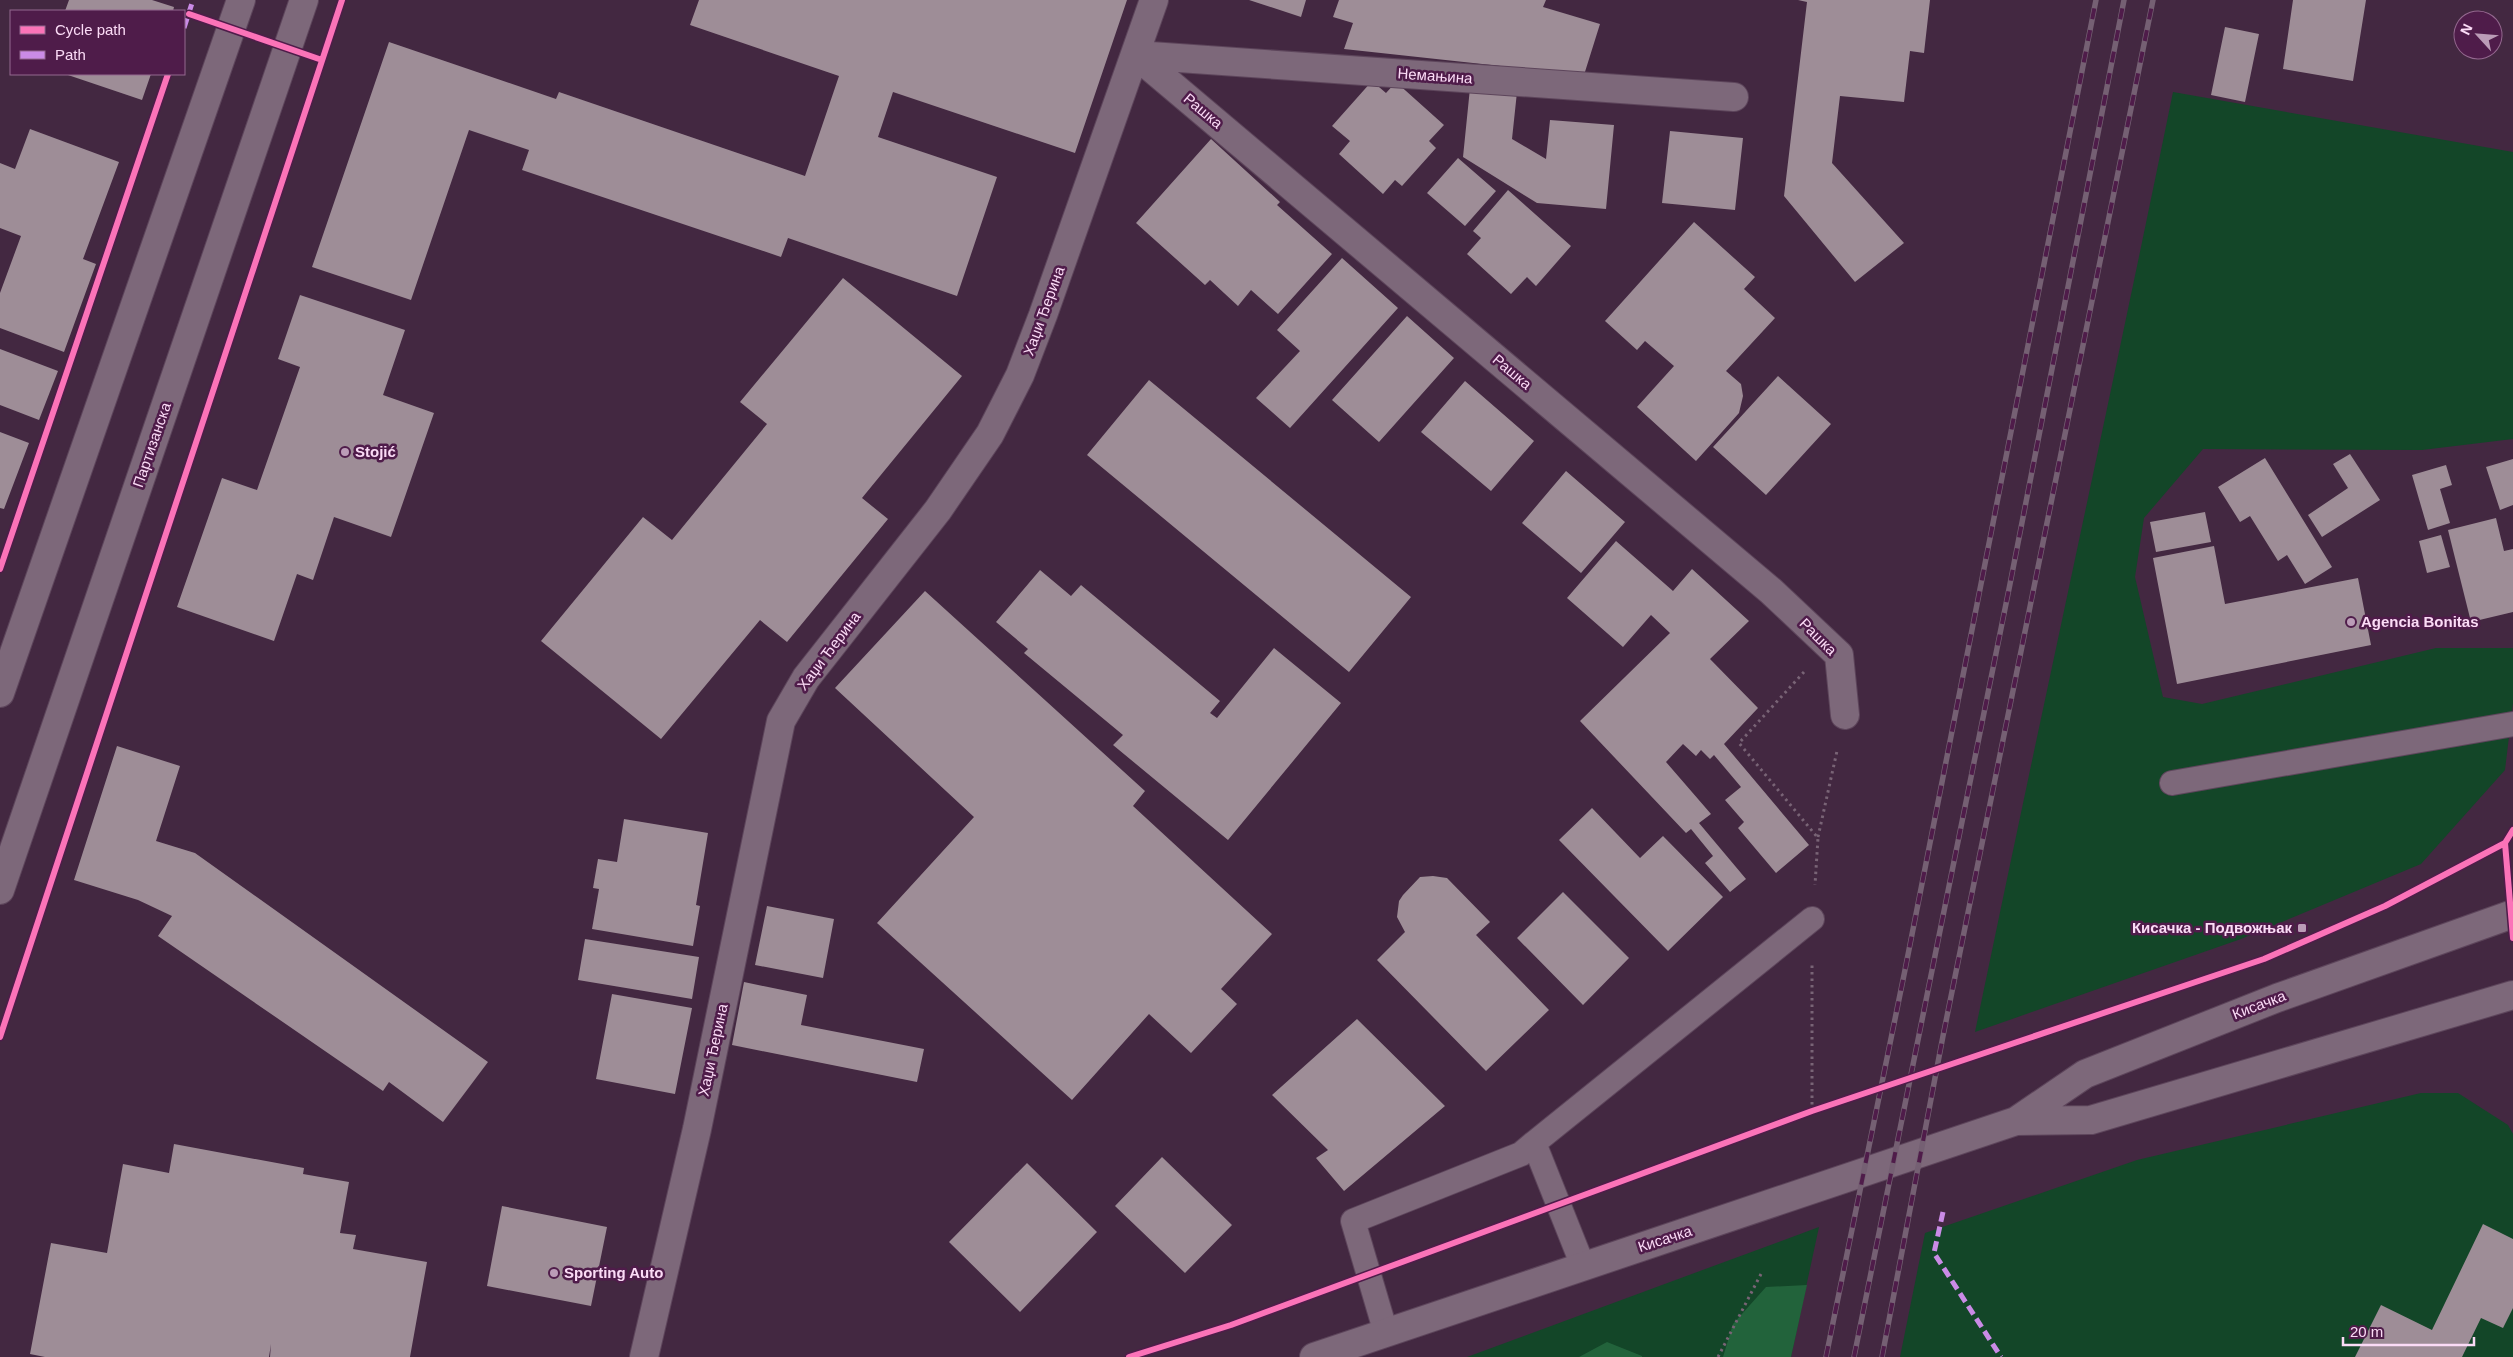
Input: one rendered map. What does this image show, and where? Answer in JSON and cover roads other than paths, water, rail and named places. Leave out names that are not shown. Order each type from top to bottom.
[{"type":"main road","points":[[0,693],[241,0]]},
{"type":"main road","name":"Партизанска","points":[[0,890],[304,0]]},
{"type":"main road","name":"Хаџи Ђерина","points":[[644,1357],[697,1129],[781,721],[806,678],[938,510],[990,434],[1020,375],[1043,315],[1154,0]]},
{"type":"main road","name":"Немањина","points":[[1136,55],[1734,97]]},
{"type":"main road","name":"Рашка","points":[[1136,55],[1771,591],[1839,655],[1845,715]]},
{"type":"main road","name":"Кисачка","points":[[1314,1357],[2016,1120],[2085,1074],[2277,998],[2513,914]]},
{"type":"main road","name":"Кисачка","points":[[2016,1120],[2091,1120],[2513,995]]},
{"type":"lane","points":[[2172,783],[2513,724]]},
{"type":"lane","points":[[1386,1333],[1353,1221],[1521,1154],[1812,919]]},
{"type":"lane","points":[[1534,1143],[1583,1266]]},
{"type":"railway","points":[[1826,1357],[1905,970],[2096,0]]},
{"type":"railway","points":[[1854,1357],[2010,584],[2124,0]]},
{"type":"railway","points":[[1882,1357],[1943,1036],[2153,0]]},
{"type":"place","name":"Stojić","points":[[345,452]]},
{"type":"place","name":"Agencia Bonitas","points":[[2351,622]]},
{"type":"place","name":"Кисачка - Подвожњак","points":[[2302,928]]},
{"type":"place","name":"Sporting Auto","points":[[554,1273]]}]
